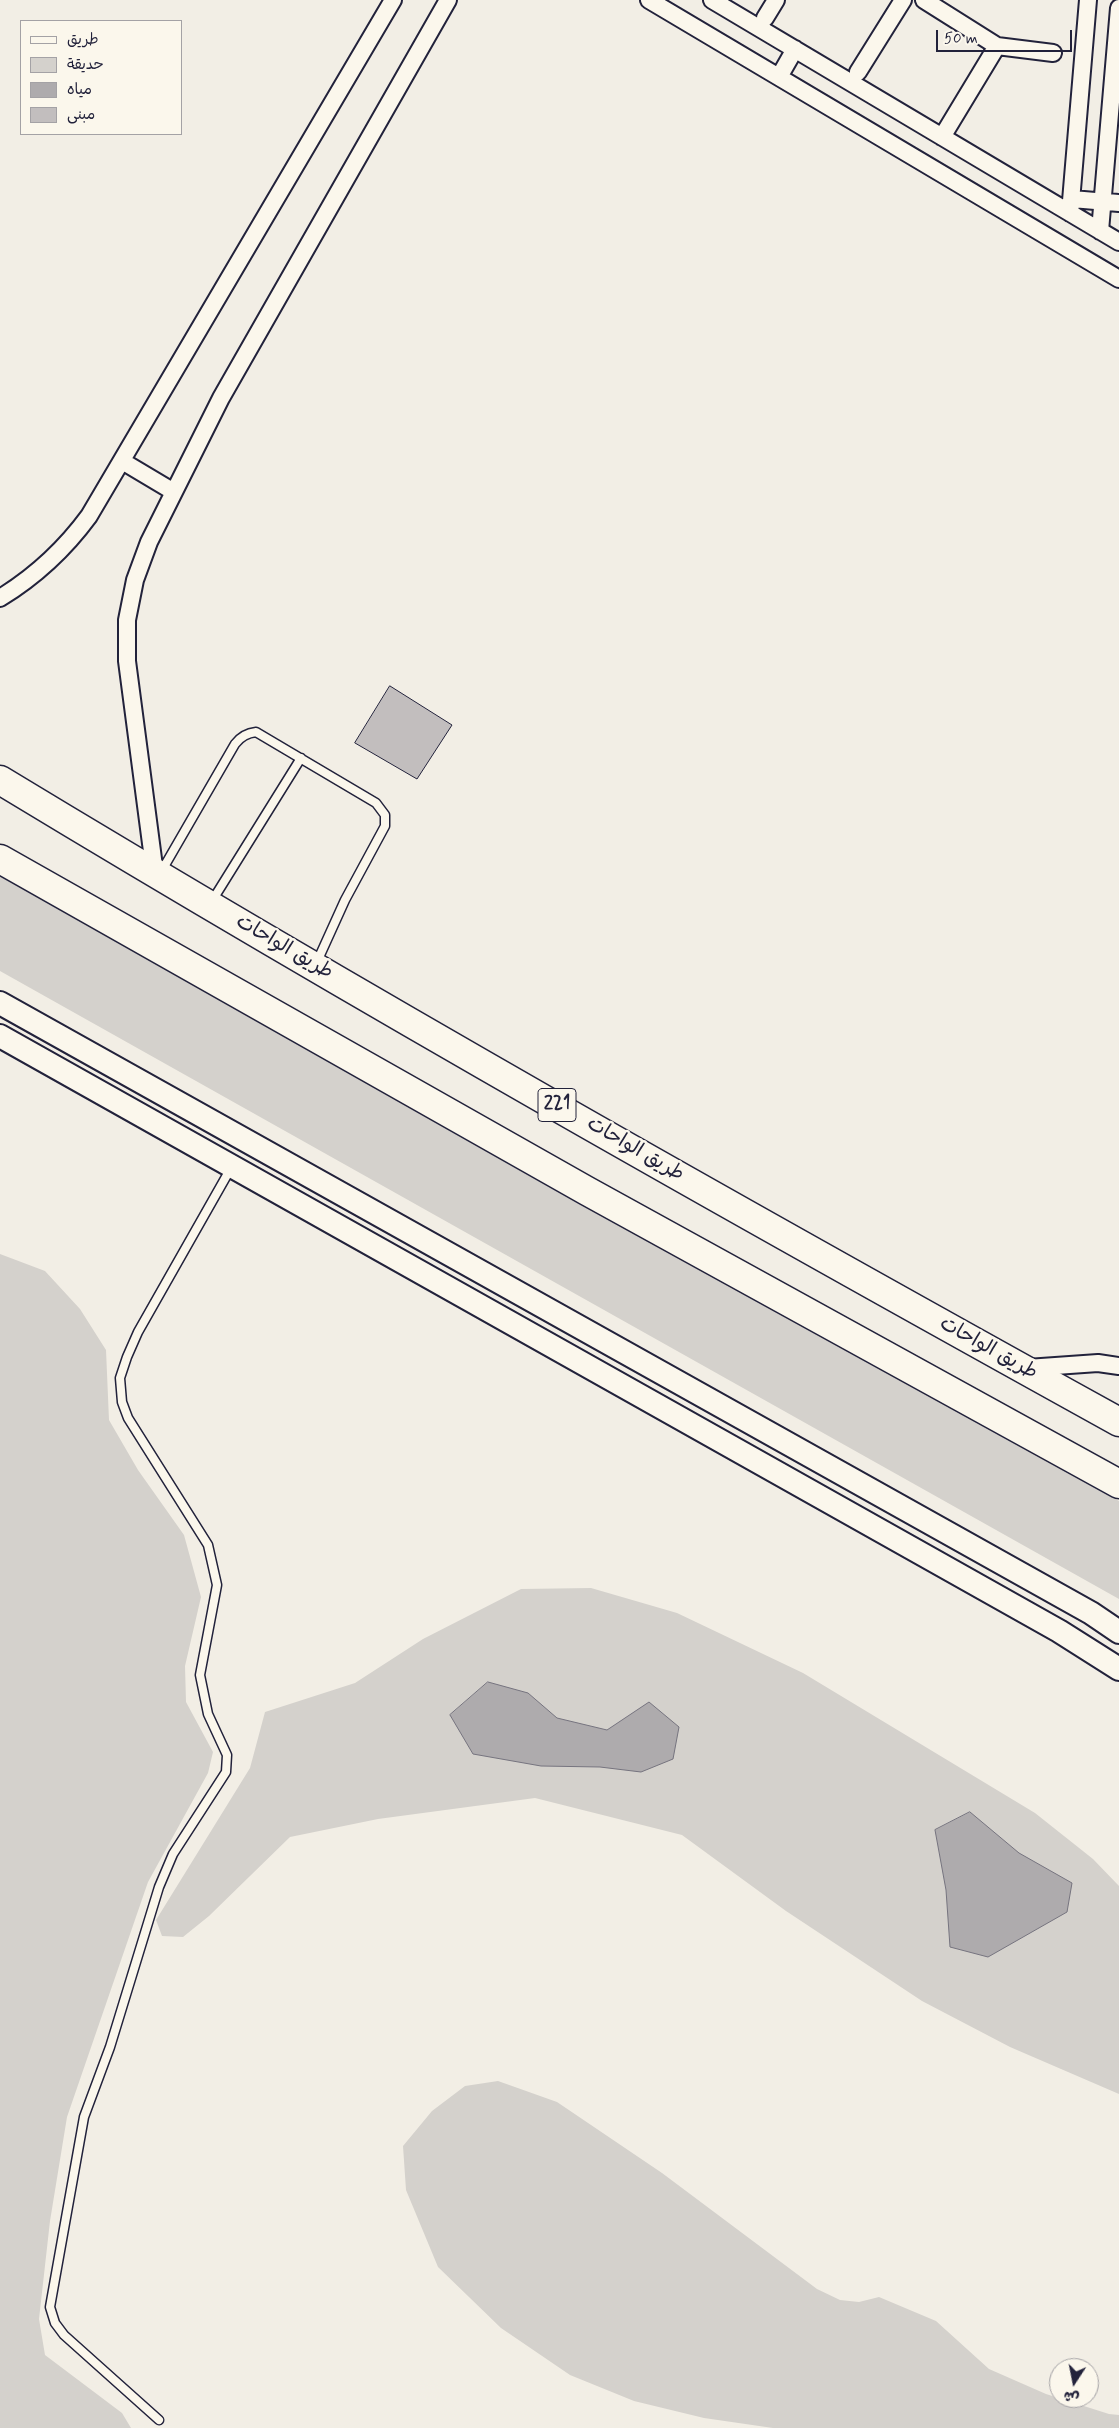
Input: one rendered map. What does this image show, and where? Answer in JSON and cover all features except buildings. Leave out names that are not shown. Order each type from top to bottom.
[{"type":"highway","name":"طريق الواحات","points":[[0,780],[157,875],[619,1141],[1119,1422]]},
{"type":"highway","points":[[0,859],[586,1192],[1119,1484]]},
{"type":"street","points":[[0,598],[40,571],[75,536],[122,461],[393,0]]},
{"type":"street","points":[[157,875],[127,661],[127,620],[138,573],[149,542],[221,398],[448,0]]},
{"type":"street","points":[[648,0],[1119,279]]},
{"type":"street","points":[[712,0],[942,137],[1071,206],[1100,231],[1119,242]]},
{"type":"street","points":[[765,18],[776,0]]},
{"type":"street","points":[[858,72],[903,0]]},
{"type":"street","points":[[924,0],[996,46],[1053,53]]},
{"type":"street","points":[[1071,206],[1088,0]]},
{"type":"street","points":[[1100,231],[1117,63],[1119,8]]},
{"type":"street","points":[[942,137],[996,46]]},
{"type":"street","points":[[778,77],[795,49]]},
{"type":"street","points":[[1071,206],[1102,201],[1119,203]]},
{"type":"street","points":[[122,461],[174,492]]},
{"type":"street","points":[[0,1003],[1091,1613],[1119,1632]]},
{"type":"street","points":[[0,1036],[1059,1631],[1119,1669]]},
{"type":"street","points":[[1022,1368],[1098,1363],[1119,1366]]},
{"type":"street","points":[[678,1418],[692,1390]]},
{"type":"lane","points":[[157,875],[238,739],[249,733],[256,732],[380,806],[386,820],[315,966]]},
{"type":"lane","points":[[210,905],[301,758]]},
{"type":"lane","points":[[159,2420],[64,2335],[55,2323],[50,2307],[84,2117],[110,2047],[159,1888],[173,1854],[226,1772],[227,1755],[208,1714],[200,1675],[216,1585],[208,1545],[128,1418],[122,1402],[120,1378],[138,1332],[232,1167]]},
{"type":"green space","points":[[0,870],[1119,1501],[1119,1599],[0,971]]},
{"type":"green space","points":[[0,1254],[45,1271],[80,1309],[106,1350],[109,1420],[138,1470],[184,1535],[201,1597],[185,1666],[186,1702],[213,1752],[208,1773],[148,1882],[67,2117],[50,2221],[39,2319],[45,2355],[122,2413],[131,2428],[0,2428]]},
{"type":"green space","points":[[591,1588],[677,1613],[803,1673],[1035,1813],[1093,1859],[1119,1886],[1119,2094],[1010,2047],[922,2001],[786,1911],[682,1835],[535,1798],[378,1819],[290,1837],[209,1916],[183,1937],[162,1936],[156,1920],[250,1768],[265,1712],[355,1683],[423,1639],[521,1589]]},
{"type":"green space","points":[[498,2081],[557,2102],[662,2173],[817,2289],[840,2300],[859,2302],[879,2297],[936,2321],[989,2369],[1049,2395],[1049,2408],[1090,2408],[1119,2415],[1119,2428],[773,2428],[704,2418],[634,2401],[570,2375],[501,2328],[438,2267],[406,2190],[403,2146],[432,2111],[465,2086]]},
{"type":"water","points":[[488,1682],[528,1693],[557,1718],[607,1730],[649,1702],[679,1727],[673,1759],[641,1772],[600,1767],[541,1766],[473,1754],[450,1715]]},
{"type":"water","points":[[970,1812],[1019,1853],[1072,1883],[1067,1912],[988,1957],[950,1947],[946,1890],[935,1830]]}]
